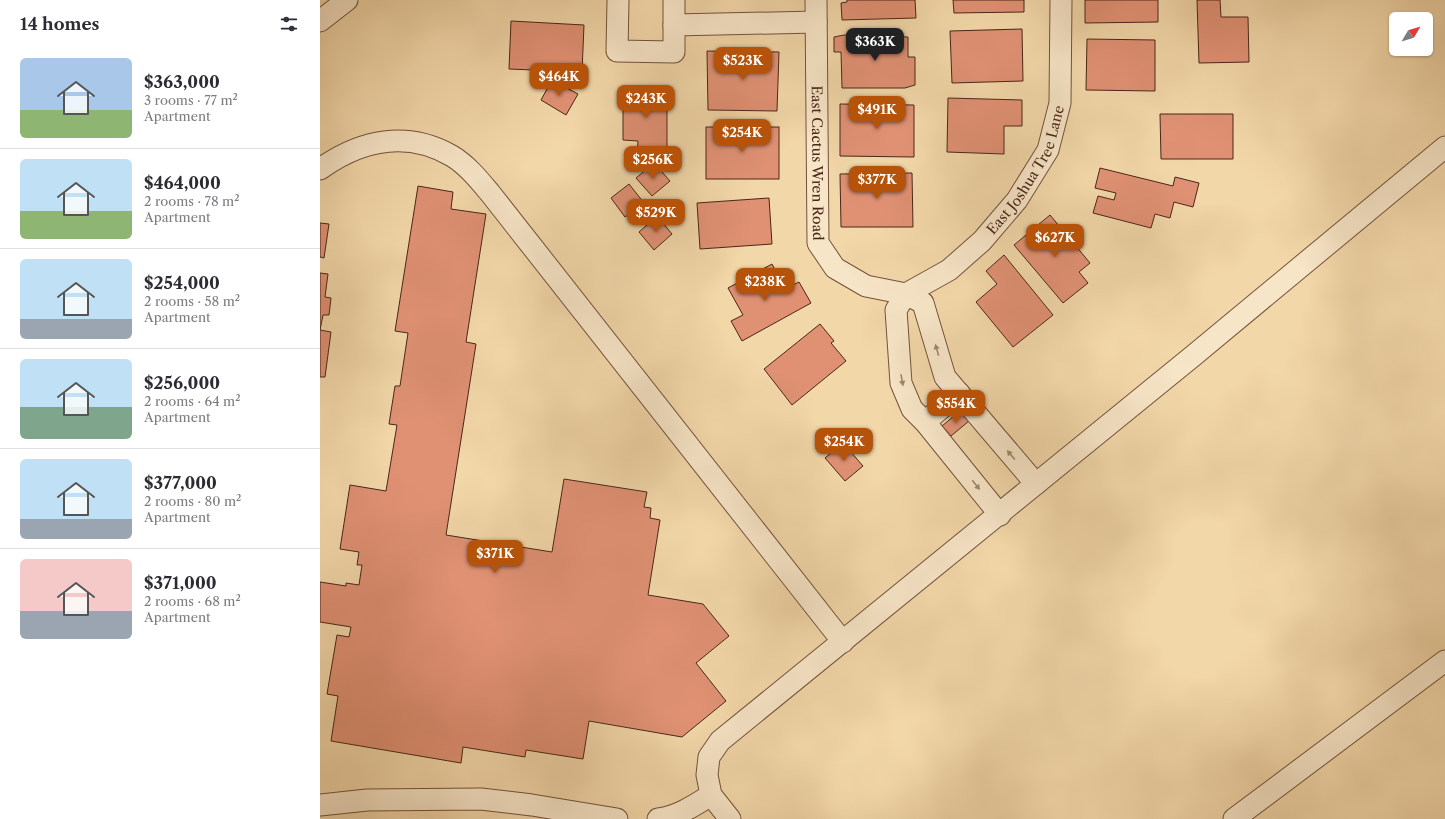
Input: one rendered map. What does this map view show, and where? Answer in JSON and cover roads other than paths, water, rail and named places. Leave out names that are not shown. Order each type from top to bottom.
[{"type":"street","points":[[320,21],[347,0]]},
{"type":"street","points":[[618,0],[617,51],[674,52],[674,0]]},
{"type":"street","name":"East Cactus Wren Road","points":[[816,0],[818,243],[835,268],[866,286],[906,294],[923,303],[945,377],[1036,484]]},
{"type":"street","name":"East Joshua Tree Lane","points":[[906,294],[949,270],[982,241],[1017,200],[1048,150],[1060,103],[1061,0]]},
{"type":"street","points":[[674,25],[816,22]]},
{"type":"street","points":[[320,169],[332,160],[379,141],[407,141],[432,147],[453,157],[471,172],[500,205],[843,642]]},
{"type":"street","points":[[730,819],[711,795],[707,775],[709,757],[720,741],[1000,515],[1445,147]]},
{"type":"street","points":[[906,294],[896,310],[901,383],[912,409],[925,422],[1000,515]]},
{"type":"street","points":[[925,422],[959,393]]},
{"type":"street","points":[[1234,819],[1445,660]]},
{"type":"street","points":[[658,819],[692,807],[711,795]]},
{"type":"street","points":[[320,805],[367,800],[481,799],[532,805],[618,819]]}]
